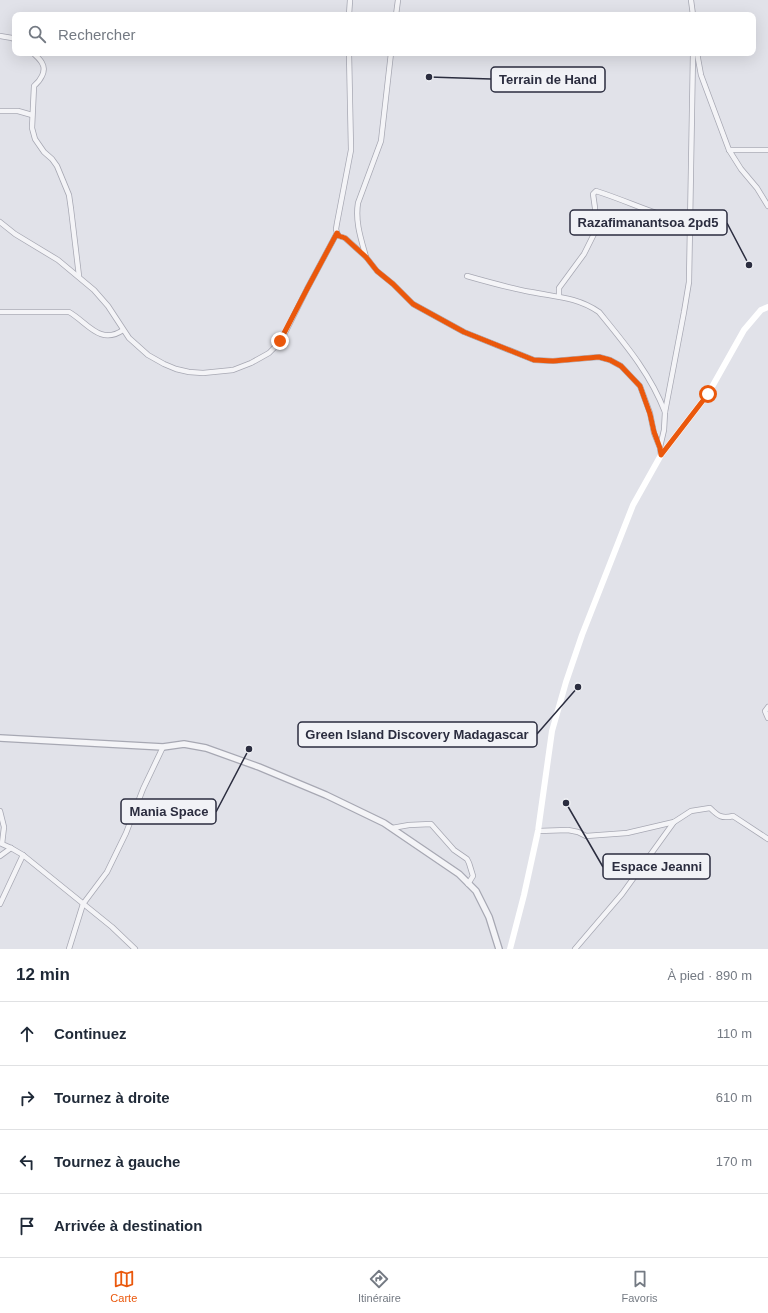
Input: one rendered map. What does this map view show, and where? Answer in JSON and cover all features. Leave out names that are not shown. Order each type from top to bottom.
[{"type":"main road","points":[[510,949],[538,831],[552,731],[568,675],[582,635],[632,505],[661,455],[708,394],[744,330],[761,310],[768,307]]},
{"type":"street","points":[[349,12],[350,0]]},
{"type":"street","points":[[396,12],[398,0]]},
{"type":"street","points":[[691,0],[693,12]]},
{"type":"street","points":[[0,36],[12,38]]},
{"type":"street","points":[[36,56],[42,63],[44,69],[42,78],[34,86],[32,128],[35,139],[44,152],[57,166],[69,195],[72,209],[79,276]]},
{"type":"street","points":[[0,222],[14,234],[58,260],[79,276],[103,301],[129,338],[148,355],[164,364],[189,372],[203,373],[233,370],[252,363],[269,353],[281,341],[337,233],[337,222],[351,150],[349,56]]},
{"type":"street","points":[[366,257],[359,232],[357,211],[358,203],[381,141],[391,56]]},
{"type":"street","points":[[660,448],[664,430],[665,412],[689,282],[693,56]]},
{"type":"street","points":[[698,56],[701,74],[729,150],[741,169],[768,204]]},
{"type":"street","points":[[0,111],[18,111],[32,115]]},
{"type":"street","points":[[729,150],[768,150]]},
{"type":"street","points":[[559,296],[559,288],[584,254],[595,232],[595,208],[593,194],[596,191],[655,213],[689,223]]},
{"type":"street","points":[[337,233],[339,236],[345,238],[366,257],[377,271],[393,284],[413,304],[482,340],[534,360],[553,361],[599,357],[610,360],[621,366],[640,386],[650,414],[661,455]]},
{"type":"street","points":[[467,276],[529,292],[573,299],[591,307],[598,312],[635,356],[658,393],[665,412]]},
{"type":"street","points":[[0,312],[69,312],[88,327],[106,336],[117,334],[122,330]]},
{"type":"street","points":[[768,707],[765,711],[768,718]]},
{"type":"street","points":[[0,738],[163,747],[184,744],[206,748],[326,795],[384,823],[459,874],[476,891],[489,917],[499,949]]},
{"type":"street","points":[[69,949],[83,904],[107,872],[126,833],[143,789],[163,747]]},
{"type":"street","points":[[538,831],[568,830],[578,832],[586,836],[627,833],[674,822],[691,812],[710,808],[719,817],[727,818],[733,816],[768,839]]},
{"type":"street","points":[[0,811],[4,827],[2,844],[23,855],[112,927],[135,949]]},
{"type":"street","points":[[575,949],[622,894],[674,822]]},
{"type":"street","points":[[392,828],[409,825],[430,824],[454,850],[467,858],[473,876],[468,884]]},
{"type":"street","points":[[0,856],[11,848]]},
{"type":"street","points":[[0,904],[23,855]]},
{"type":"place","name":"Terrain de Hand","points":[[429,77]]},
{"type":"place","name":"Razafimanantsoa 2pd5","points":[[749,265]]},
{"type":"place","name":"Green Island Discovery Madagascar","points":[[578,687]]},
{"type":"place","name":"Mania Space","points":[[249,749]]},
{"type":"place","name":"Espace Jeanni","points":[[566,803]]},
{"type":"route","points":[[280,341],[337,233],[339,236],[345,238],[366,257],[377,271],[404,294],[413,304],[464,332],[534,360],[553,361],[599,357],[610,360],[621,366],[640,386],[650,414],[661,455],[708,394]]}]
